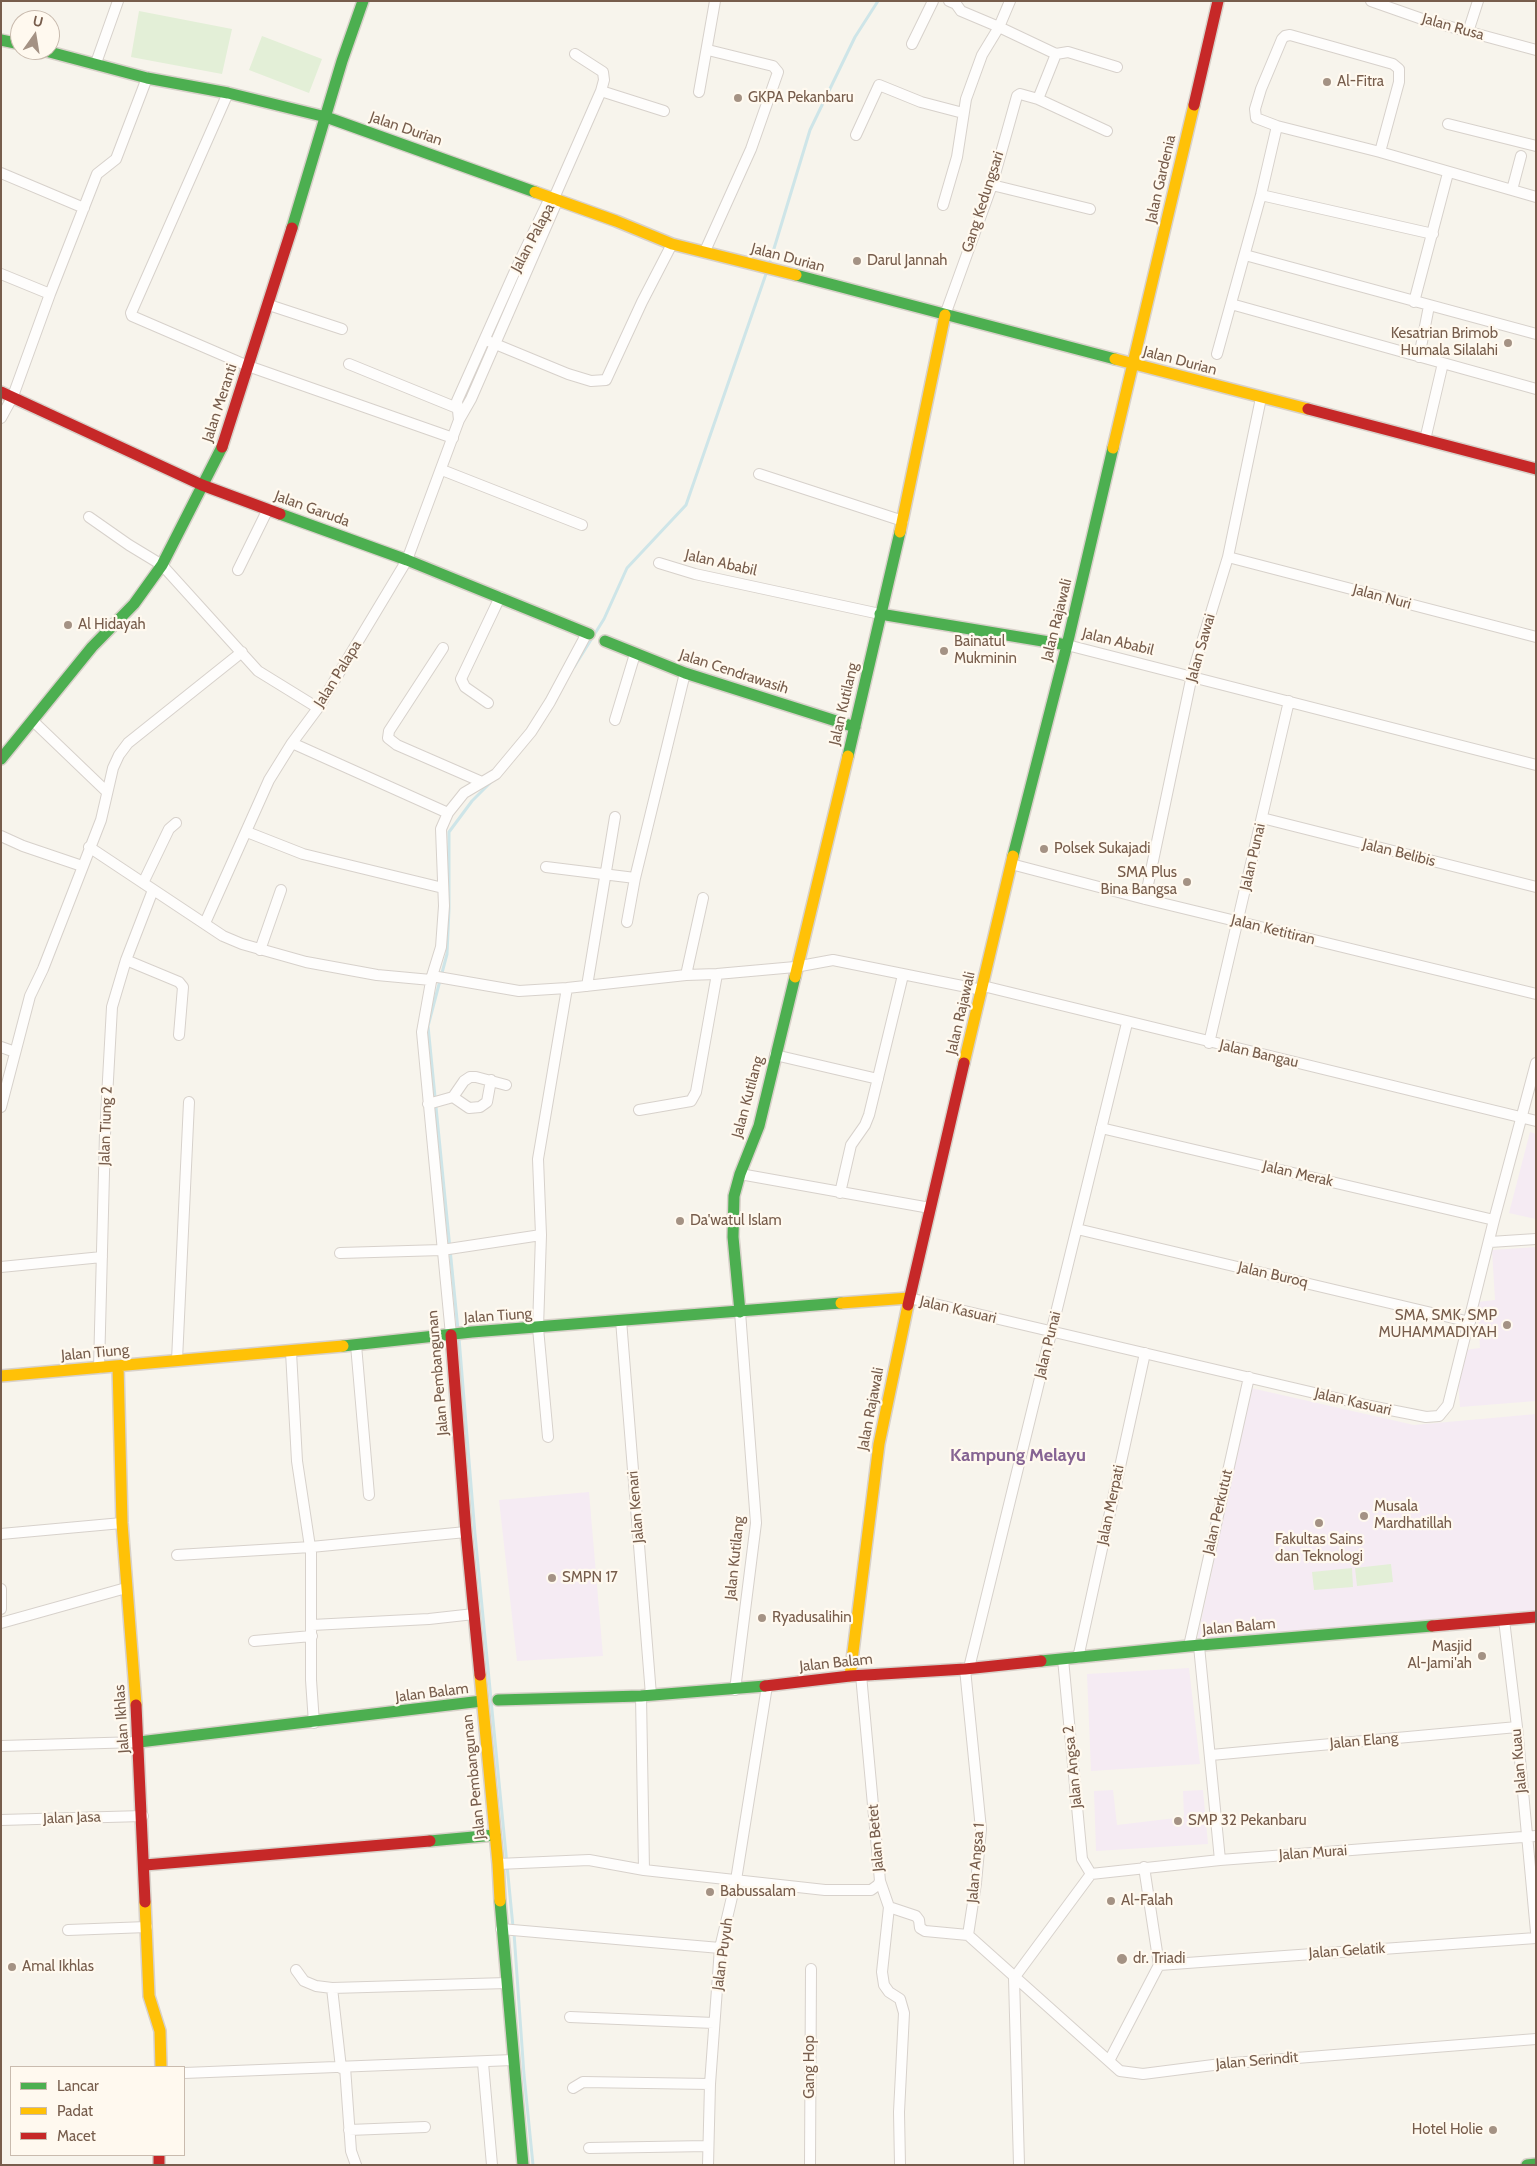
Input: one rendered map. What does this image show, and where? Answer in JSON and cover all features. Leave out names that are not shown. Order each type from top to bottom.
[{"type":"street","points":[[96,64],[118,1]]},
{"type":"street","name":"Jalan Meranti","points":[[1,760],[92,646],[134,604],[162,565],[222,448],[269,305],[363,1]]},
{"type":"street","points":[[699,92],[708,50],[715,1]]},
{"type":"street","points":[[912,44],[933,1]]},
{"type":"street","points":[[949,1],[956,4],[962,11],[1056,54],[1068,52],[1117,67]]},
{"type":"street","points":[[943,204],[957,157],[966,98],[982,55],[999,27],[1010,1]]},
{"type":"street","name":"Jalan Gardenia","points":[[1133,364],[1218,1]]},
{"type":"street","name":"Jalan Rusa","points":[[1371,1],[1468,32],[1536,50]]},
{"type":"street","points":[[1468,32],[1478,1]]},
{"type":"street","points":[[1380,152],[1399,82],[1399,69],[1393,64],[1290,35],[1282,39],[1261,89],[1255,109],[1256,118],[1276,126],[1380,152],[1536,197]]},
{"type":"street","points":[[705,251],[751,148],[778,72],[773,66],[708,50]]},
{"type":"street","points":[[576,54],[604,72],[602,91],[664,110]]},
{"type":"street","points":[[1056,54],[1038,99],[1107,130]]},
{"type":"street","name":"Jalan Durian","points":[[60,55],[147,78],[228,93],[326,116],[554,198],[672,244],[705,251],[1536,469]]},
{"type":"street","points":[[1,418],[13,396],[97,174],[116,159],[147,78]]},
{"type":"street","points":[[856,135],[879,85],[921,102],[963,113]]},
{"type":"street","name":"Jalan Palapa","points":[[205,923],[270,780],[292,743],[318,708],[407,560],[442,470],[459,420],[460,409],[489,342],[555,206],[554,198],[602,91]]},
{"type":"street","points":[[228,93],[131,313],[132,316],[248,366],[453,438]]},
{"type":"street","name":"Gang Kedungsari","points":[[945,315],[992,185],[1015,98],[1020,94],[1038,99]]},
{"type":"street","points":[[1448,124],[1536,146]]},
{"type":"street","points":[[1217,354],[1261,196],[1276,126]]},
{"type":"street","points":[[1512,190],[1521,156]]},
{"type":"street","points":[[1,173],[84,208]]},
{"type":"street","points":[[1414,302],[1448,173]]},
{"type":"street","points":[[992,185],[1090,209]]},
{"type":"street","points":[[1261,196],[1433,234]]},
{"type":"street","points":[[489,342],[568,374],[591,381],[606,380],[642,302],[672,244]]},
{"type":"street","points":[[1244,255],[1536,334]]},
{"type":"street","points":[[1,274],[50,294]]},
{"type":"street","points":[[1231,304],[1442,364],[1536,388]]},
{"type":"street","points":[[269,305],[342,329]]},
{"type":"street","points":[[1419,357],[1429,306]]},
{"type":"street","name":"Jalan Kutilang","points":[[735,1690],[756,1523],[733,1238],[734,1196],[740,1174],[759,1126],[795,967],[855,727],[903,521],[945,315]]},
{"type":"street","points":[[350,364],[460,409]]},
{"type":"street","name":"Jalan Rajawali","points":[[856,1675],[878,1444],[909,1298],[1011,864],[1067,645],[1133,364]]},
{"type":"street","points":[[1425,440],[1442,364]]},
{"type":"street","name":"Jalan Garuda","points":[[1,392],[202,485],[407,560],[500,596],[605,641]]},
{"type":"street","name":"Jalan Sawai","points":[[1145,900],[1192,675],[1228,557],[1261,398]]},
{"type":"street","points":[[442,470],[582,525]]},
{"type":"street","points":[[759,474],[903,521]]},
{"type":"street","points":[[238,570],[268,509]]},
{"type":"street","points":[[89,517],[162,565],[258,672],[318,708]]},
{"type":"street","name":"Jalan Nuri","points":[[1228,557],[1536,637]]},
{"type":"street","name":"Jalan Ababil","points":[[659,563],[695,574],[880,614],[1067,645],[1192,675],[1536,766]]},
{"type":"street","points":[[488,703],[465,687],[461,679],[500,596]]},
{"type":"street","name":"Jalan Pembangunan","points":[[523,2165],[498,1864],[466,1532],[453,1334],[431,1103],[422,1032],[424,1012],[441,947],[444,913],[440,835],[443,822],[464,793],[491,778],[502,768],[531,732],[588,634]]},
{"type":"street","name":"Jalan Cendrawasih","points":[[605,641],[684,673],[855,727]]},
{"type":"street","points":[[443,648],[389,731],[388,738],[397,745],[482,782]]},
{"type":"street","points":[[1,1107],[30,996],[43,969],[101,820],[113,768],[118,755],[128,743],[242,652]]},
{"type":"street","points":[[615,720],[635,654]]},
{"type":"street","points":[[627,922],[635,878],[684,673]]},
{"type":"street","name":"Jalan Punai","points":[[1209,1043],[1288,701]]},
{"type":"street","points":[[33,721],[107,792]]},
{"type":"street","points":[[292,743],[448,813]]},
{"type":"street","points":[[588,986],[615,817]]},
{"type":"street","name":"Jalan Belibis","points":[[1262,818],[1536,887]]},
{"type":"street","points":[[143,883],[169,829],[176,822]]},
{"type":"street","points":[[247,832],[303,854],[443,888]]},
{"type":"street","points":[[1,836],[23,846],[82,866]]},
{"type":"street","name":"Jalan Bangau","points":[[89,847],[223,936],[260,950],[306,962],[359,972],[455,979],[519,990],[588,986],[686,974],[717,974],[795,967],[824,960],[842,960],[903,975],[982,988],[1536,1121]]},
{"type":"street","name":"Jalan Ketitiran","points":[[1011,864],[1145,900],[1536,994]]},
{"type":"street","points":[[546,867],[635,878]]},
{"type":"street","name":"Jalan Tiung 2","points":[[99,1368],[105,1134],[112,1007],[126,960],[154,890]]},
{"type":"street","points":[[260,950],[281,890]]},
{"type":"street","points":[[686,974],[703,898]]},
{"type":"street","points":[[126,960],[179,982],[184,987],[179,1035]]},
{"type":"street","points":[[639,1110],[691,1101],[696,1092],[717,974]]},
{"type":"street","points":[[840,1193],[849,1150],[868,1120],[903,975]]},
{"type":"street","points":[[548,1437],[538,1328],[541,1235],[538,1159],[567,988]]},
{"type":"street","name":"Jalan Punai","points":[[967,1668],[1127,1023]]},
{"type":"street","points":[[1,1047],[15,1052]]},
{"type":"street","points":[[775,1055],[878,1079]]},
{"type":"street","name":"Jalan Kasuari","points":[[909,1298],[1370,1406],[1426,1418],[1439,1416],[1448,1405],[1494,1220],[1536,1063]]},
{"type":"street","points":[[449,1099],[464,1081],[470,1078],[491,1080],[506,1085]]},
{"type":"street","points":[[431,1103],[449,1099],[469,1108],[480,1108],[487,1102],[491,1080]]},
{"type":"street","points":[[177,1360],[189,1102]]},
{"type":"street","name":"Jalan Merak","points":[[1101,1128],[1494,1220]]},
{"type":"street","points":[[740,1174],[930,1208]]},
{"type":"street","name":"Jalan Buroq","points":[[1076,1229],[1470,1322]]},
{"type":"street","points":[[340,1253],[445,1249],[541,1235]]},
{"type":"street","points":[[1490,1242],[1536,1239]]},
{"type":"street","points":[[1,1267],[102,1257]]},
{"type":"street","name":"Jalan Tiung","points":[[1,1376],[292,1352],[472,1332],[909,1298]]},
{"type":"street","name":"Jalan Kenari","points":[[621,1320],[646,1695],[644,1870]]},
{"type":"street","points":[[356,1345],[369,1495]]},
{"type":"street","points":[[292,1352],[297,1461],[310,1547],[311,1680],[314,1723]]},
{"type":"street","name":"Jalan Merpati","points":[[1078,1658],[1145,1353]]},
{"type":"street","name":"Jalan Ikhlas","points":[[118,1366],[122,1523],[139,1742],[149,1996],[160,2032],[161,2066]]},
{"type":"street","name":"Jalan Perkutut","points":[[1220,1860],[1211,1755],[1194,1646],[1249,1377]]},
{"type":"street","points":[[1,1534],[122,1523]]},
{"type":"street","points":[[177,1555],[310,1547],[466,1532]]},
{"type":"street","points":[[1,1623],[126,1588]]},
{"type":"street","points":[[1,1590],[1,1609]]},
{"type":"street","points":[[312,1625],[429,1619],[474,1614]]},
{"type":"street","name":"Jalan Balam","points":[[139,1742],[314,1723],[483,1701],[735,1690],[856,1675],[967,1668],[1194,1646],[1536,1617]]},
{"type":"street","name":"Jalan Kuau","points":[[1504,1620],[1531,1836],[1536,1932]]},
{"type":"street","points":[[254,1641],[312,1636]]},
{"type":"street","name":"Jalan Angsa 2","points":[[1063,1659],[1082,1859],[1091,1874]]},
{"type":"street","name":"Jalan Angsa 1","points":[[967,1668],[981,1829],[976,1883],[968,1935]]},
{"type":"street","name":"Jalan Betet","points":[[498,1864],[589,1860],[644,1870],[736,1880],[852,1891],[871,1890],[880,1881],[856,1675]]},
{"type":"street","name":"Jalan Puyuh","points":[[708,2165],[710,2084],[720,1948],[736,1880],[767,1686]]},
{"type":"street","name":"Jalan Elang","points":[[1211,1755],[1516,1727]]},
{"type":"street","points":[[1,1746],[139,1742]]},
{"type":"street","name":"Jalan Jasa","points":[[1,1820],[143,1816]]},
{"type":"street","points":[[145,1865],[495,1835]]},
{"type":"street","name":"Jalan Murai","points":[[1091,1874],[1220,1860],[1531,1836]]},
{"type":"street","points":[[1109,2061],[1159,1965],[1144,1867]]},
{"type":"street","points":[[1019,2165],[1014,1978],[1091,1874]]},
{"type":"street","points":[[880,1881],[889,1907],[882,1972],[884,1986],[889,1992],[900,1999],[904,2013],[899,2112],[900,2165]]},
{"type":"street","points":[[889,1907],[916,1916],[919,1920],[920,1928],[925,1932],[968,1935],[1014,1978]]},
{"type":"street","points":[[68,1930],[147,1927]]},
{"type":"street","points":[[502,1929],[720,1948]]},
{"type":"street","name":"Jalan Gelatik","points":[[1159,1965],[1536,1938]]},
{"type":"street","name":"Gang Hop","points":[[810,2165],[811,1968]]},
{"type":"street","points":[[296,1970],[304,1981],[316,1986],[332,1988],[507,1983]]},
{"type":"street","name":"Jalan Serindit","points":[[1014,1978],[1120,2072],[1142,2074],[1220,2064],[1536,2039]]},
{"type":"street","points":[[332,1988],[343,2068],[350,2150],[356,2165]]},
{"type":"street","points":[[570,2017],[714,2023]]},
{"type":"street","points":[[185,2073],[483,2063],[513,2060]]},
{"type":"street","points":[[483,2063],[492,2165]]},
{"type":"street","points":[[573,2088],[583,2082],[710,2084]]},
{"type":"street","points":[[348,2130],[425,2127]]},
{"type":"street","points":[[589,2148],[708,2146]]},
{"type":"street","points":[[1527,2165],[1536,2164]]},
{"type":"shaded area","points":[[1530,1132],[1536,1134],[1536,1219],[1509,1213]]},
{"type":"shaded area","name":"SMA, SMK, SMP MUHAMMADIYAH","points":[[1536,1247],[1536,1401],[1460,1407],[1457,1368],[1464,1350],[1480,1348],[1477,1302],[1495,1300],[1492,1250]]},
{"type":"shaded area","points":[[1251,1388],[1414,1425],[1536,1414],[1536,1610],[1197,1640]]},
{"type":"shaded area","name":"SMPN 17","points":[[589,1492],[603,1656],[517,1661],[499,1500]]},
{"type":"shaded area","points":[[1189,1668],[1200,1764],[1091,1771],[1087,1674]]},
{"type":"shaded area","name":"SMP 32 Pekanbaru","points":[[1113,1790],[1117,1825],[1184,1817],[1183,1791],[1203,1790],[1208,1844],[1096,1851],[1094,1791]]},
{"type":"green space","points":[[139,11],[232,29],[222,74],[131,57]]},
{"type":"green space","points":[[262,36],[322,59],[309,93],[249,70]]},
{"type":"green space","points":[[1391,1564],[1393,1582],[1357,1586],[1355,1568]]},
{"type":"green space","points":[[1352,1568],[1353,1587],[1314,1590],[1312,1572]]},
{"type":"waterway","points":[[769,265],[810,130],[855,37],[878,1]]},
{"type":"waterway","points":[[574,667],[604,619],[627,568],[686,505],[767,271]]},
{"type":"waterway","points":[[458,1330],[428,1026],[447,954],[449,832],[472,801],[492,781]]},
{"type":"waterway","points":[[459,1338],[475,1534],[513,1927]]},
{"type":"waterway","points":[[514,1933],[524,2075],[533,2165]]},
{"type":"traffic: fast","points":[[292,228],[342,61],[363,1]]},
{"type":"traffic: fast","points":[[1,40],[10,42]]},
{"type":"traffic: fast","points":[[60,55],[147,78],[228,93],[326,117],[535,192]]},
{"type":"traffic: fast","points":[[796,275],[1115,359]]},
{"type":"traffic: fast","points":[[1,759],[92,647],[134,604],[162,565],[222,447]]},
{"type":"traffic: fast","points":[[1013,856],[1067,645],[1113,448]]},
{"type":"traffic: fast","points":[[280,514],[407,560],[589,634]]},
{"type":"traffic: fast","points":[[848,756],[900,532]]},
{"type":"traffic: fast","points":[[880,614],[1067,645]]},
{"type":"traffic: fast","points":[[605,641],[685,673],[855,727]]},
{"type":"traffic: fast","points":[[740,1312],[733,1237],[734,1196],[740,1174],[759,1126],[795,977]]},
{"type":"traffic: fast","points":[[343,1346],[472,1332],[841,1303]]},
{"type":"traffic: fast","points":[[1041,1661],[1189,1646],[1432,1626]]},
{"type":"traffic: fast","points":[[498,1700],[641,1696],[765,1686]]},
{"type":"traffic: fast","points":[[139,1742],[482,1701]]},
{"type":"traffic: fast","points":[[430,1841],[495,1835]]},
{"type":"traffic: fast","points":[[500,1901],[523,2165]]},
{"type":"traffic: fast","points":[[1527,2165],[1536,2164]]},
{"type":"traffic: slow","points":[[1113,448],[1194,105]]},
{"type":"traffic: slow","points":[[535,192],[616,221],[672,244],[796,275]]},
{"type":"traffic: slow","points":[[900,532],[945,315]]},
{"type":"traffic: slow","points":[[1115,359],[1308,409]]},
{"type":"traffic: slow","points":[[795,977],[848,756]]},
{"type":"traffic: slow","points":[[964,1063],[1013,856]]},
{"type":"traffic: slow","points":[[841,1303],[909,1298]]},
{"type":"traffic: slow","points":[[850,1676],[879,1444],[908,1305]]},
{"type":"traffic: slow","points":[[1,1376],[343,1346]]},
{"type":"traffic: slow","points":[[118,1366],[122,1523],[136,1705]]},
{"type":"traffic: slow","points":[[480,1675],[500,1901]]},
{"type":"traffic: slow","points":[[145,1902],[149,1996],[160,2031],[161,2066]]},
{"type":"traffic: jam","points":[[1194,105],[1218,1]]},
{"type":"traffic: jam","points":[[222,447],[292,228]]},
{"type":"traffic: jam","points":[[1,392],[202,485],[280,514]]},
{"type":"traffic: jam","points":[[1308,409],[1536,469]]},
{"type":"traffic: jam","points":[[908,1305],[964,1063]]},
{"type":"traffic: jam","points":[[451,1335],[466,1532],[480,1675]]},
{"type":"traffic: jam","points":[[1432,1626],[1536,1617]]},
{"type":"traffic: jam","points":[[765,1686],[850,1676],[965,1669],[1041,1661]]},
{"type":"traffic: jam","points":[[136,1705],[145,1902]]},
{"type":"traffic: jam","points":[[145,1865],[430,1841]]},
{"type":"traffic: jam","points":[[159,2156],[159,2165]]},
{"type":"place","name":"Al-Fitra","points":[[1327,82]]},
{"type":"place","name":"GKPA Pekanbaru","points":[[738,98]]},
{"type":"place","name":"Darul Jannah","points":[[857,261]]},
{"type":"place","name":"Kesatrian Brimob Humala Silalahi","points":[[1508,343]]},
{"type":"place","name":"Al Hidayah","points":[[68,625]]},
{"type":"place","name":"Bainatul Mukminin","points":[[944,651]]},
{"type":"place","name":"Polsek Sukajadi","points":[[1044,849]]},
{"type":"place","name":"SMA Plus Bina Bangsa","points":[[1187,882]]},
{"type":"place","name":"Da'watul Islam","points":[[680,1221]]},
{"type":"place","name":"SMA, SMK, SMP MUHAMMADIYAH","points":[[1507,1325]]},
{"type":"place","name":"Musala Mardhatillah","points":[[1364,1516]]},
{"type":"place","name":"Fakultas Sains dan Teknologi","points":[[1319,1523]]},
{"type":"place","name":"SMPN 17","points":[[552,1578]]},
{"type":"place","name":"Ryadusalihin","points":[[762,1618]]},
{"type":"place","name":"Masjid Al-Jami'ah","points":[[1482,1656]]},
{"type":"place","name":"SMP 32 Pekanbaru","points":[[1178,1821]]},
{"type":"place","name":"Babussalam","points":[[710,1892]]},
{"type":"place","name":"Al-Falah","points":[[1111,1901]]},
{"type":"place","name":"dr. Triadi","points":[[1122,1959]]},
{"type":"place","name":"Amal Ikhlas","points":[[12,1967]]},
{"type":"place","name":"Hotel Holie","points":[[1493,2130]]},
{"type":"district","name":"Kampung Melayu","points":[[1018,1456]]}]
